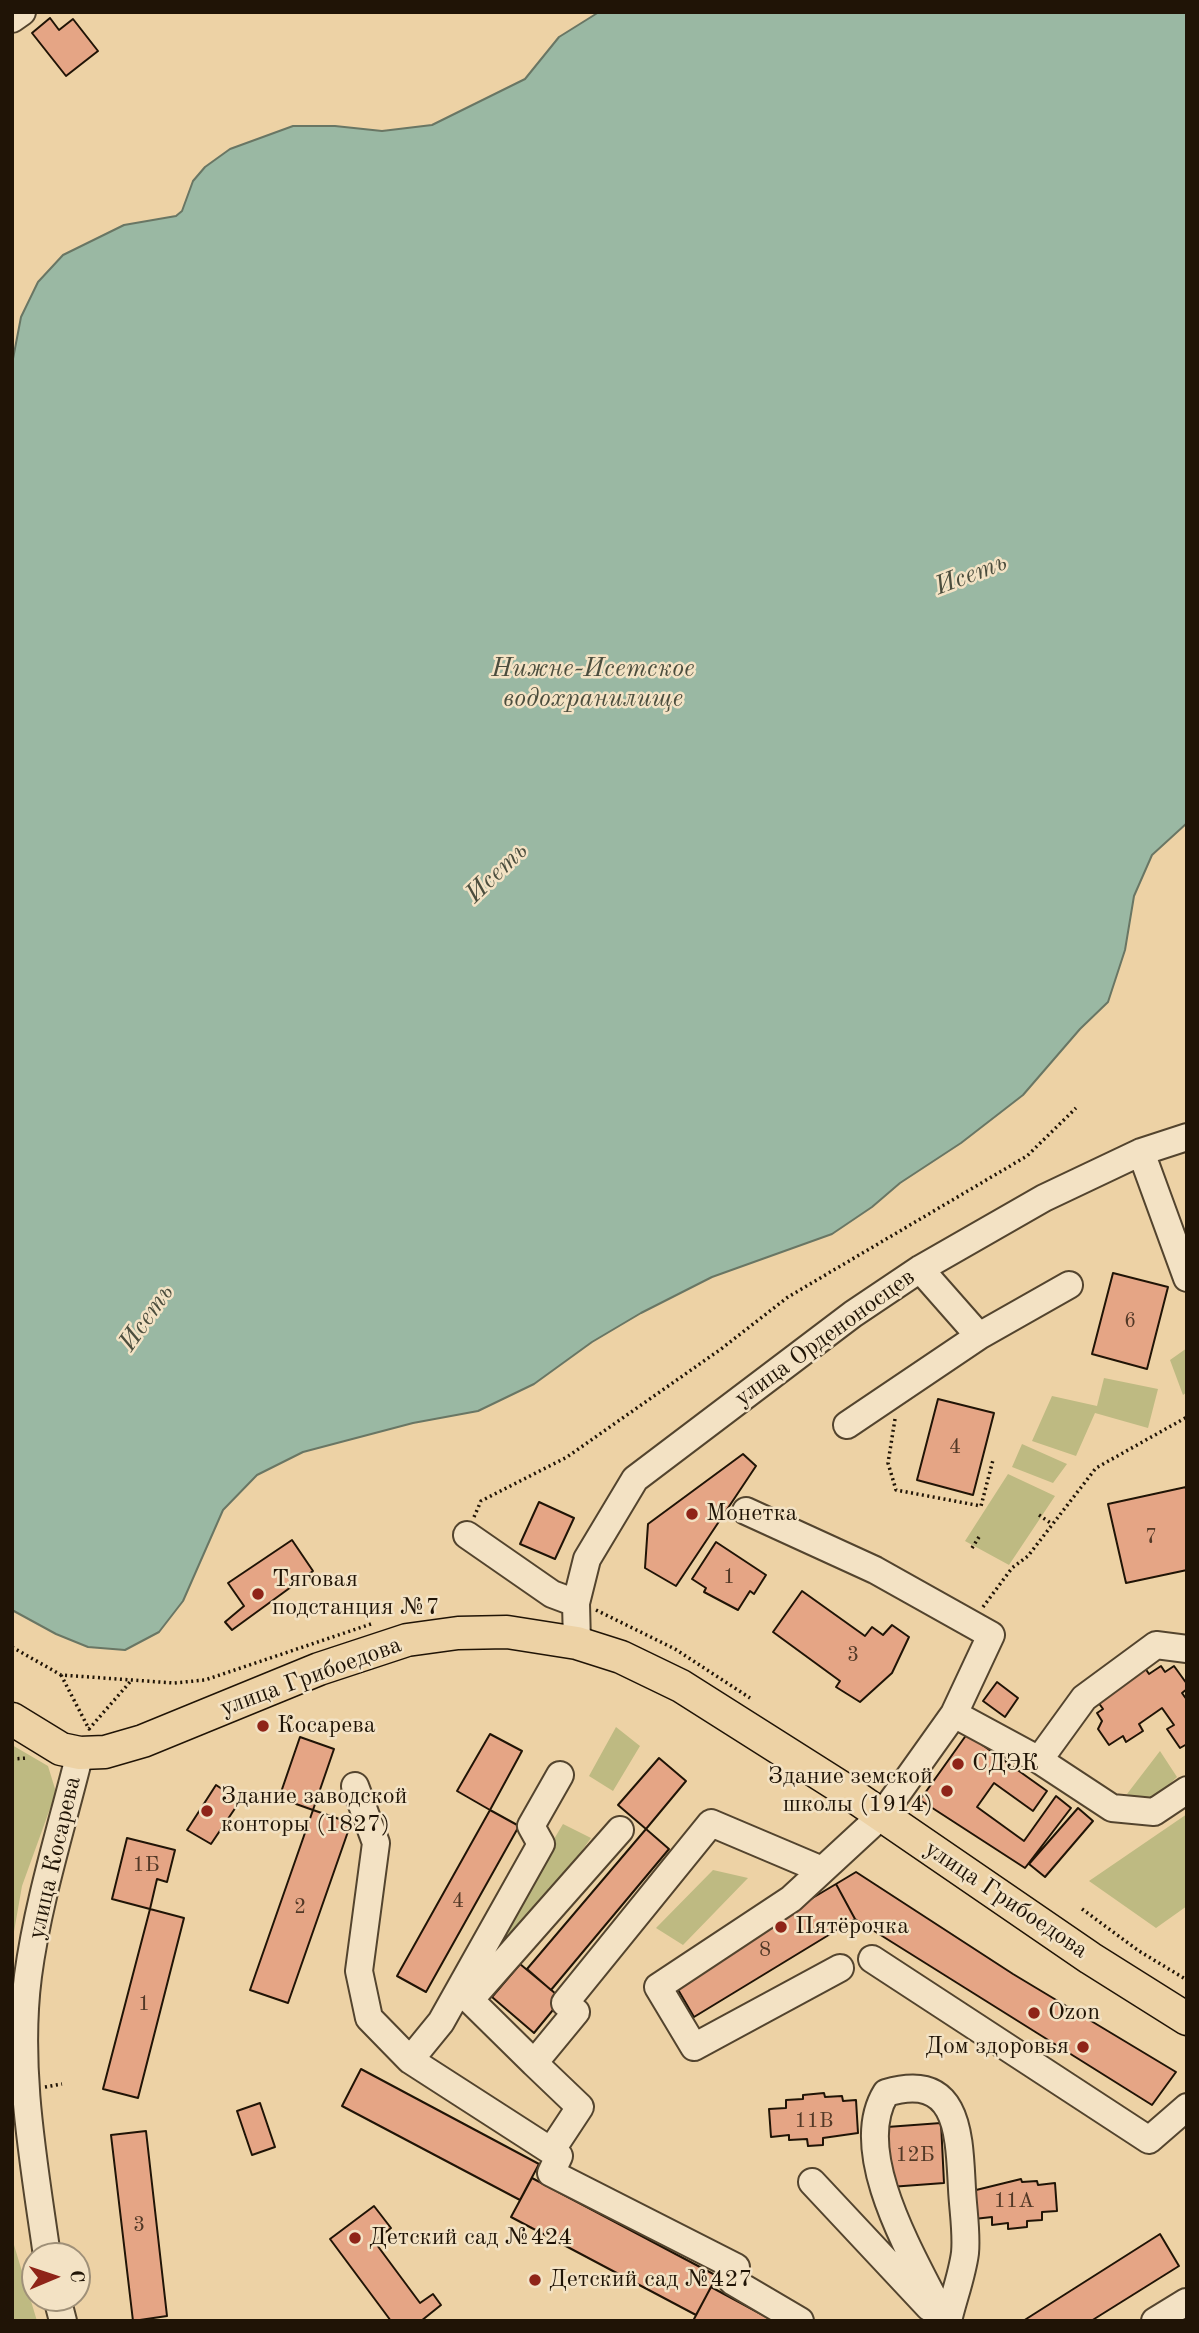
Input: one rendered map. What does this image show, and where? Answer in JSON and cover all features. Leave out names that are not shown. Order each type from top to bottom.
[{"type":"main road","name":"улица Грибоедова","points":[[12,1719],[61,1749],[80,1753],[105,1752],[143,1741],[319,1669],[407,1640],[458,1633],[507,1632],[577,1643],[621,1657],[681,1686],[882,1815],[1090,1958],[1187,2019]]},
{"type":"street","points":[[12,19],[22,12]]},
{"type":"street","name":"улица Орденоносцев","points":[[577,1643],[576,1603],[587,1559],[635,1479],[843,1322],[920,1269],[1044,1198],[1141,1152],[1187,1137]]},
{"type":"street","points":[[1141,1152],[1187,1278]]},
{"type":"street","points":[[920,1269],[979,1336]]},
{"type":"street","points":[[847,1425],[979,1336],[1069,1285]]},
{"type":"street","points":[[746,1511],[875,1570],[991,1635],[954,1714],[882,1815],[792,1899],[658,1987],[695,2047],[840,1968]]},
{"type":"street","points":[[467,1535],[552,1594],[576,1603]]},
{"type":"street","points":[[1039,1760],[1068,1716],[1084,1698],[1156,1645],[1187,1649]]},
{"type":"street","points":[[954,1714],[1039,1760],[1112,1808],[1154,1812],[1187,1790]]},
{"type":"street","name":"улица Косарева","points":[[45,2242],[26,2090],[24,2056],[28,1975],[80,1753]]},
{"type":"street","points":[[410,2060],[441,2022],[541,1844],[531,1826],[560,1775]]},
{"type":"street","points":[[355,1786],[376,1843],[359,1971],[369,2018],[410,2060],[559,2156],[551,2173],[736,2267],[732,2281],[800,2321]]},
{"type":"street","points":[[534,2063],[576,2012],[565,2003],[711,1823],[822,1870]]},
{"type":"street","points":[[441,2022],[470,2000],[620,1830]]},
{"type":"street","points":[[872,1959],[1149,2140],[1187,2107]]},
{"type":"street","points":[[470,2000],[580,2106],[551,2151]]},
{"type":"street","points":[[906,2087],[928,2089],[946,2103],[959,2134],[965,2253],[945,2321],[905,2238],[877,2170],[874,2133],[877,2107],[886,2093],[906,2087]]},
{"type":"street","points":[[812,2182],[945,2321]]},
{"type":"street","points":[[1155,2321],[1186,2302]]},
{"type":"path","points":[[467,1535],[481,1501],[567,1457],[710,1357],[788,1297],[1027,1156],[1076,1108]]},
{"type":"path","points":[[982,1608],[1012,1568],[1028,1556],[1096,1468],[1187,1417]]},
{"type":"path","points":[[895,1418],[888,1463],[896,1490],[981,1506],[993,1460]]},
{"type":"path","points":[[1040,1515],[1052,1524]]},
{"type":"path","points":[[972,1548],[979,1538]]},
{"type":"path","points":[[576,1603],[611,1615],[664,1643],[754,1701]]},
{"type":"path","points":[[12,1647],[61,1675],[130,1682],[205,1680],[375,1623]]},
{"type":"path","points":[[61,1675],[89,1729],[130,1682]]},
{"type":"path","points":[[1082,1909],[1139,1951],[1187,1980]]},
{"type":"shaded area","points":[[1187,1348],[1187,1392],[1183,1395],[1170,1360]]},
{"type":"shaded area","points":[[1104,1378],[1158,1389],[1148,1428],[1095,1413],[1076,1456],[1032,1441],[1052,1396],[1097,1406]]},
{"type":"shaded area","points":[[1022,1444],[1067,1464],[1053,1483],[1012,1467]]},
{"type":"shaded area","points":[[1008,1474],[1055,1496],[1009,1565],[965,1541]]},
{"type":"shaded area","points":[[616,1727],[640,1746],[613,1791],[589,1776]]},
{"type":"shaded area","points":[[12,1745],[48,1766],[56,1792],[22,1886],[12,1943]]},
{"type":"shaded area","points":[[1160,1751],[1177,1777],[1149,1804],[1127,1794]]},
{"type":"shaded area","points":[[1187,1814],[1187,1906],[1156,1928],[1089,1881]]},
{"type":"shaded area","points":[[563,1824],[591,1838],[509,1952],[493,1941]]},
{"type":"shaded area","points":[[713,1870],[748,1878],[683,1945],[656,1928]]},
{"type":"shaded area","points":[[12,2234],[21,2268],[21,2312],[34,2312],[37,2321],[12,2321]]},
{"type":"water","name":"Нижне-Исетское водохранилище","points":[[599,12],[1187,12],[1187,823],[1152,855],[1134,896],[1125,950],[1108,1002],[1080,1029],[1023,1095],[961,1143],[900,1183],[872,1207],[832,1234],[712,1277],[641,1313],[592,1342],[534,1384],[478,1411],[413,1423],[303,1452],[257,1475],[223,1510],[183,1601],[159,1632],[125,1650],[88,1647],[56,1634],[12,1610],[12,364],[21,317],[38,282],[63,255],[124,225],[176,216],[182,211],[193,181],[205,167],[230,149],[293,126],[335,126],[382,131],[432,125],[525,79],[559,37]]},
{"type":"building","points":[[50,18],[59,30],[73,19],[98,51],[66,76],[32,33]]},
{"type":"building","points":[[1113,1273],[1168,1287],[1147,1369],[1092,1354]]},
{"type":"building","points":[[938,1399],[994,1413],[973,1495],[917,1480]]},
{"type":"building","name":"Монетка","points":[[743,1454],[756,1466],[676,1586],[645,1568],[648,1524]]},
{"type":"building","points":[[1186,1487],[1187,1570],[1126,1583],[1108,1504]]},
{"type":"building","points":[[539,1502],[574,1518],[555,1559],[520,1544]]},
{"type":"building","name":"Тяговая подстанция №7","points":[[292,1540],[313,1571],[232,1630],[225,1622],[244,1606],[228,1583]]},
{"type":"building","points":[[716,1542],[766,1575],[754,1594],[750,1591],[738,1610],[704,1592],[706,1588],[692,1579]]},
{"type":"building","points":[[802,1591],[865,1636],[872,1627],[883,1635],[892,1625],[909,1637],[892,1673],[860,1702],[836,1687],[840,1681],[773,1632]]},
{"type":"building","points":[[1141,1662],[1149,1674],[1161,1666],[1165,1672],[1174,1666],[1187,1684],[1187,1689],[1182,1693],[1187,1700],[1187,1744],[1180,1748],[1167,1729],[1174,1725],[1162,1708],[1139,1724],[1143,1731],[1126,1742],[1123,1736],[1109,1745],[1098,1729],[1102,1721],[1097,1713],[1103,1709],[1093,1695],[1117,1689],[1139,1674],[1134,1667]]},
{"type":"building","points":[[997,1682],[1018,1698],[1005,1717],[983,1701]]},
{"type":"building","points":[[490,1734],[522,1751],[490,1810],[457,1791]]},
{"type":"building","points":[[967,1734],[1047,1791],[1033,1811],[994,1783],[977,1807],[1024,1841],[1056,1796],[1071,1808],[1025,1868],[920,1800]]},
{"type":"building","points":[[300,1737],[334,1749],[313,1810],[279,1798]]},
{"type":"building","points":[[659,1758],[686,1781],[646,1829],[618,1805]]},
{"type":"building","points":[[216,1785],[240,1801],[211,1844],[187,1830]]},
{"type":"building","points":[[1078,1808],[1093,1821],[1045,1877],[1029,1864]]},
{"type":"building","points":[[313,1810],[351,1823],[288,2003],[250,1990]]},
{"type":"building","points":[[490,1810],[519,1826],[426,1992],[397,1976]]},
{"type":"building","points":[[646,1829],[669,1849],[551,1990],[527,1969]]},
{"type":"building","points":[[127,1838],[175,1850],[167,1882],[157,1879],[150,1909],[112,1899]]},
{"type":"building","points":[[856,1872],[1013,1974],[1176,2072],[1152,2105],[855,1919],[836,1884]]},
{"type":"building","points":[[836,1884],[855,1919],[694,2017],[673,1981]]},
{"type":"building","points":[[150,1909],[184,1918],[138,2098],[103,2089]]},
{"type":"building","points":[[520,1964],[562,1999],[534,2033],[492,1997]]},
{"type":"building","points":[[361,2069],[539,2164],[520,2200],[342,2106]]},
{"type":"building","points":[[824,2093],[825,2097],[842,2096],[843,2101],[856,2100],[858,2133],[823,2138],[823,2145],[808,2146],[807,2139],[789,2140],[789,2135],[771,2137],[769,2109],[786,2108],[786,2100],[803,2099],[803,2095]]},
{"type":"building","points":[[260,2103],[275,2147],[252,2155],[237,2111]]},
{"type":"building","points":[[941,2123],[944,2183],[890,2187],[887,2127]]},
{"type":"building","points":[[146,2131],[167,2316],[133,2321],[111,2135]]},
{"type":"building","points":[[532,2178],[717,2276],[696,2315],[511,2217]]},
{"type":"building","points":[[1021,2179],[1022,2182],[1037,2181],[1038,2185],[1055,2183],[1057,2211],[1042,2212],[1042,2220],[1027,2221],[1027,2227],[1008,2229],[1008,2223],[992,2225],[992,2217],[974,2219],[972,2191]]},
{"type":"building","points":[[374,2206],[391,2228],[374,2241],[420,2303],[433,2294],[441,2305],[421,2321],[391,2321],[330,2239]]},
{"type":"building","points":[[1160,2234],[1179,2266],[1091,2321],[1023,2321]]},
{"type":"building","points":[[711,2287],[774,2321],[693,2321]]},
{"type":"place","name":"Монетка","points":[[692,1514]]},
{"type":"place","name":"Тяговая подстанция №7","points":[[258,1594]]},
{"type":"place","name":"Косарева","points":[[263,1726]]},
{"type":"place","name":"СДЭК","points":[[958,1764]]},
{"type":"place","name":"Здание земской школы (1914)","points":[[947,1791]]},
{"type":"place","name":"Здание заводской конторы (1827)","points":[[207,1811]]},
{"type":"place","name":"Пятёрочка","points":[[781,1927]]},
{"type":"place","name":"Ozon","points":[[1034,2013]]},
{"type":"place","name":"Дом здоровья","points":[[1083,2047]]},
{"type":"place","name":"Детский сад №424","points":[[355,2238]]},
{"type":"place","name":"Детский сад №427","points":[[535,2280]]},
{"type":"water label","name":"Исеть","points":[[971,575]]},
{"type":"water label","name":"Исеть","points":[[497,873]]},
{"type":"water label","name":"Исеть","points":[[147,1318]]}]
